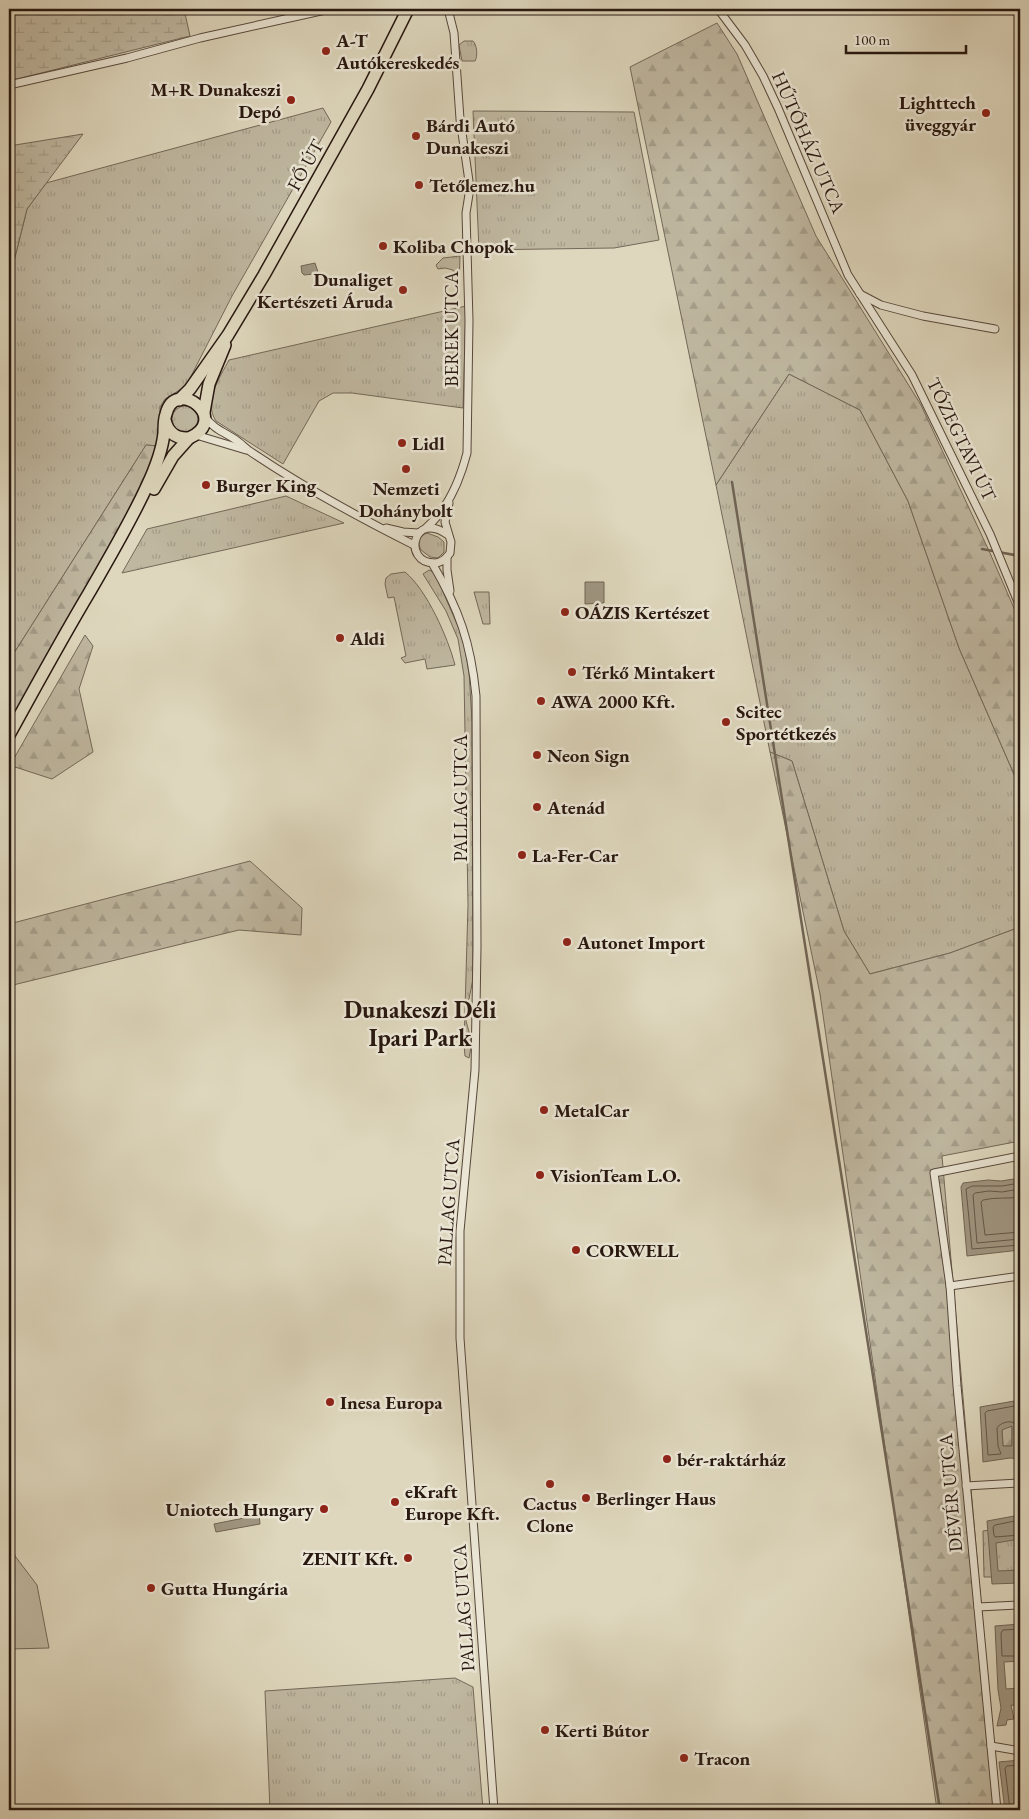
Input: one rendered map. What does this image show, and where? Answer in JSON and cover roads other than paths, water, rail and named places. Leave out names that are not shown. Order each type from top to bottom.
[{"type":"main road","name":"FŐ ÚT","points":[[179,400],[190,389],[228,335],[264,275],[354,114],[408,9]]},
{"type":"main road","name":"FŐ ÚT","points":[[204,415],[209,384],[228,335]]},
{"type":"main road","points":[[9,735],[59,644],[136,512],[154,472],[163,445],[168,408],[179,400],[187,399],[194,401],[200,406],[204,415],[204,424],[173,456],[153,489],[136,512]]},
{"type":"main road","points":[[165,420],[170,433],[176,437],[193,437]]},
{"type":"street","points":[[9,85],[127,58],[200,38],[330,9]]},
{"type":"street","name":"BEREK UTCA","points":[[426,528],[435,520],[450,497],[462,474],[467,453],[468,321],[466,213],[470,188],[460,121],[454,33],[448,9]]},
{"type":"street","name":"HŰTŐHÁZ UTCA","points":[[718,9],[745,45],[763,76],[782,116],[848,275],[860,294]]},
{"type":"street","points":[[860,294],[881,305],[923,316],[995,328]]},
{"type":"street","name":"TŐZEGTAVI ÚT","points":[[860,294],[912,375],[990,534],[1020,607]]},
{"type":"street","points":[[204,415],[212,427],[235,439],[249,450],[332,502],[371,524],[414,545],[419,556],[424,560],[432,563],[443,560],[447,557],[451,548],[448,535],[442,531],[426,528],[418,533],[404,532],[371,524]]},
{"type":"street","points":[[193,437],[249,450]]},
{"type":"street","name":"BEREK UTCA","points":[[448,535],[445,522],[450,497]]},
{"type":"street","points":[[414,545],[418,533]]},
{"type":"street","name":"PALLAG UTCA","points":[[447,557],[451,598]]},
{"type":"street","name":"PALLAG UTCA","points":[[432,563],[451,598],[466,633],[473,664],[476,696],[478,947],[475,1070],[460,1231],[460,1338],[494,1810]]},
{"type":"street","name":"DÉVÉR UTCA","points":[[997,1810],[957,1386],[950,1286],[934,1173],[1020,1156]]},
{"type":"street","points":[[950,1286],[1020,1276]]},
{"type":"street","points":[[966,1486],[1020,1483]]},
{"type":"street","points":[[978,1607],[1020,1605]]},
{"type":"street","points":[[991,1746],[1020,1751]]},
{"type":"water","points":[[315,263],[318,272],[304,275],[302,273],[301,266]]},
{"type":"water","points":[[585,582],[604,582],[604,603],[585,604]]},
{"type":"water","points":[[1020,1178],[1020,1250],[967,1256],[961,1187],[963,1183]]},
{"type":"water","points":[[1020,1400],[1020,1459],[1010,1458],[983,1462],[980,1407]],"holes":[[[1012,1426],[1012,1446],[1003,1446],[1002,1430]]]},
{"type":"water","points":[[259,1515],[260,1524],[216,1532],[214,1524]]},
{"type":"water","points":[[1020,1515],[1020,1539],[996,1543],[998,1571],[1020,1570],[1020,1583],[992,1584],[987,1521]]},
{"type":"water","points":[[1020,1624],[1020,1661],[1004,1662],[1006,1689],[1020,1688],[1020,1720],[1017,1719],[1018,1706],[1011,1705],[1014,1719],[1007,1720],[1006,1725],[997,1726],[1001,1708],[998,1690],[995,1626]]},
{"type":"water","points":[[1020,1760],[1020,1810],[1005,1810],[999,1762]]},
{"type":"waterway","points":[[732,482],[940,1810]]},
{"type":"waterway","points":[[982,549],[1020,556]]},
{"type":"place","name":"A-T Autókereskedés","points":[[326,51]]},
{"type":"place","name":"M+R Dunakeszi Depó","points":[[291,100]]},
{"type":"place","name":"Lighttech üveggyár","points":[[986,113]]},
{"type":"place","name":"Bárdi Autó Dunakeszi","points":[[416,136]]},
{"type":"place","name":"Tetőlemez.hu","points":[[419,185]]},
{"type":"place","name":"Koliba Chopok","points":[[383,246]]},
{"type":"place","name":"Dunaliget Kertészeti Áruda","points":[[403,290]]},
{"type":"place","name":"Lidl","points":[[402,443]]},
{"type":"place","name":"Nemzeti Dohánybolt","points":[[406,469]]},
{"type":"place","name":"Burger King","points":[[206,485]]},
{"type":"place","name":"OÁZIS Kertészet","points":[[565,612]]},
{"type":"place","name":"Aldi","points":[[340,638]]},
{"type":"place","name":"Térkő Mintakert","points":[[572,672]]},
{"type":"place","name":"AWA 2000 Kft.","points":[[541,701]]},
{"type":"place","name":"Scitec Sportétkezés","points":[[726,722]]},
{"type":"place","name":"Neon Sign","points":[[537,755]]},
{"type":"place","name":"Atenád","points":[[537,807]]},
{"type":"place","name":"La-Fer-Car","points":[[522,855]]},
{"type":"place","name":"Autonet Import","points":[[567,942]]},
{"type":"place","name":"MetalCar","points":[[544,1110]]},
{"type":"place","name":"VisionTeam L.O.","points":[[540,1175]]},
{"type":"place","name":"CORWELL","points":[[576,1250]]},
{"type":"place","name":"Inesa Europa","points":[[330,1402]]},
{"type":"place","name":"bér-raktárház","points":[[667,1459]]},
{"type":"place","name":"Cactus Clone","points":[[550,1484]]},
{"type":"place","name":"Berlinger Haus","points":[[586,1498]]},
{"type":"place","name":"eKraft Europe Kft.","points":[[395,1502]]},
{"type":"place","name":"Uniotech Hungary","points":[[324,1509]]},
{"type":"place","name":"ZENIT Kft.","points":[[408,1558]]},
{"type":"place","name":"Gutta Hungária","points":[[151,1588]]},
{"type":"place","name":"Kerti Bútor","points":[[545,1730]]},
{"type":"place","name":"Tracon","points":[[684,1758]]},
{"type":"district","name":"Dunakeszi Déli Ipari Park","points":[[420,1024]]}]
